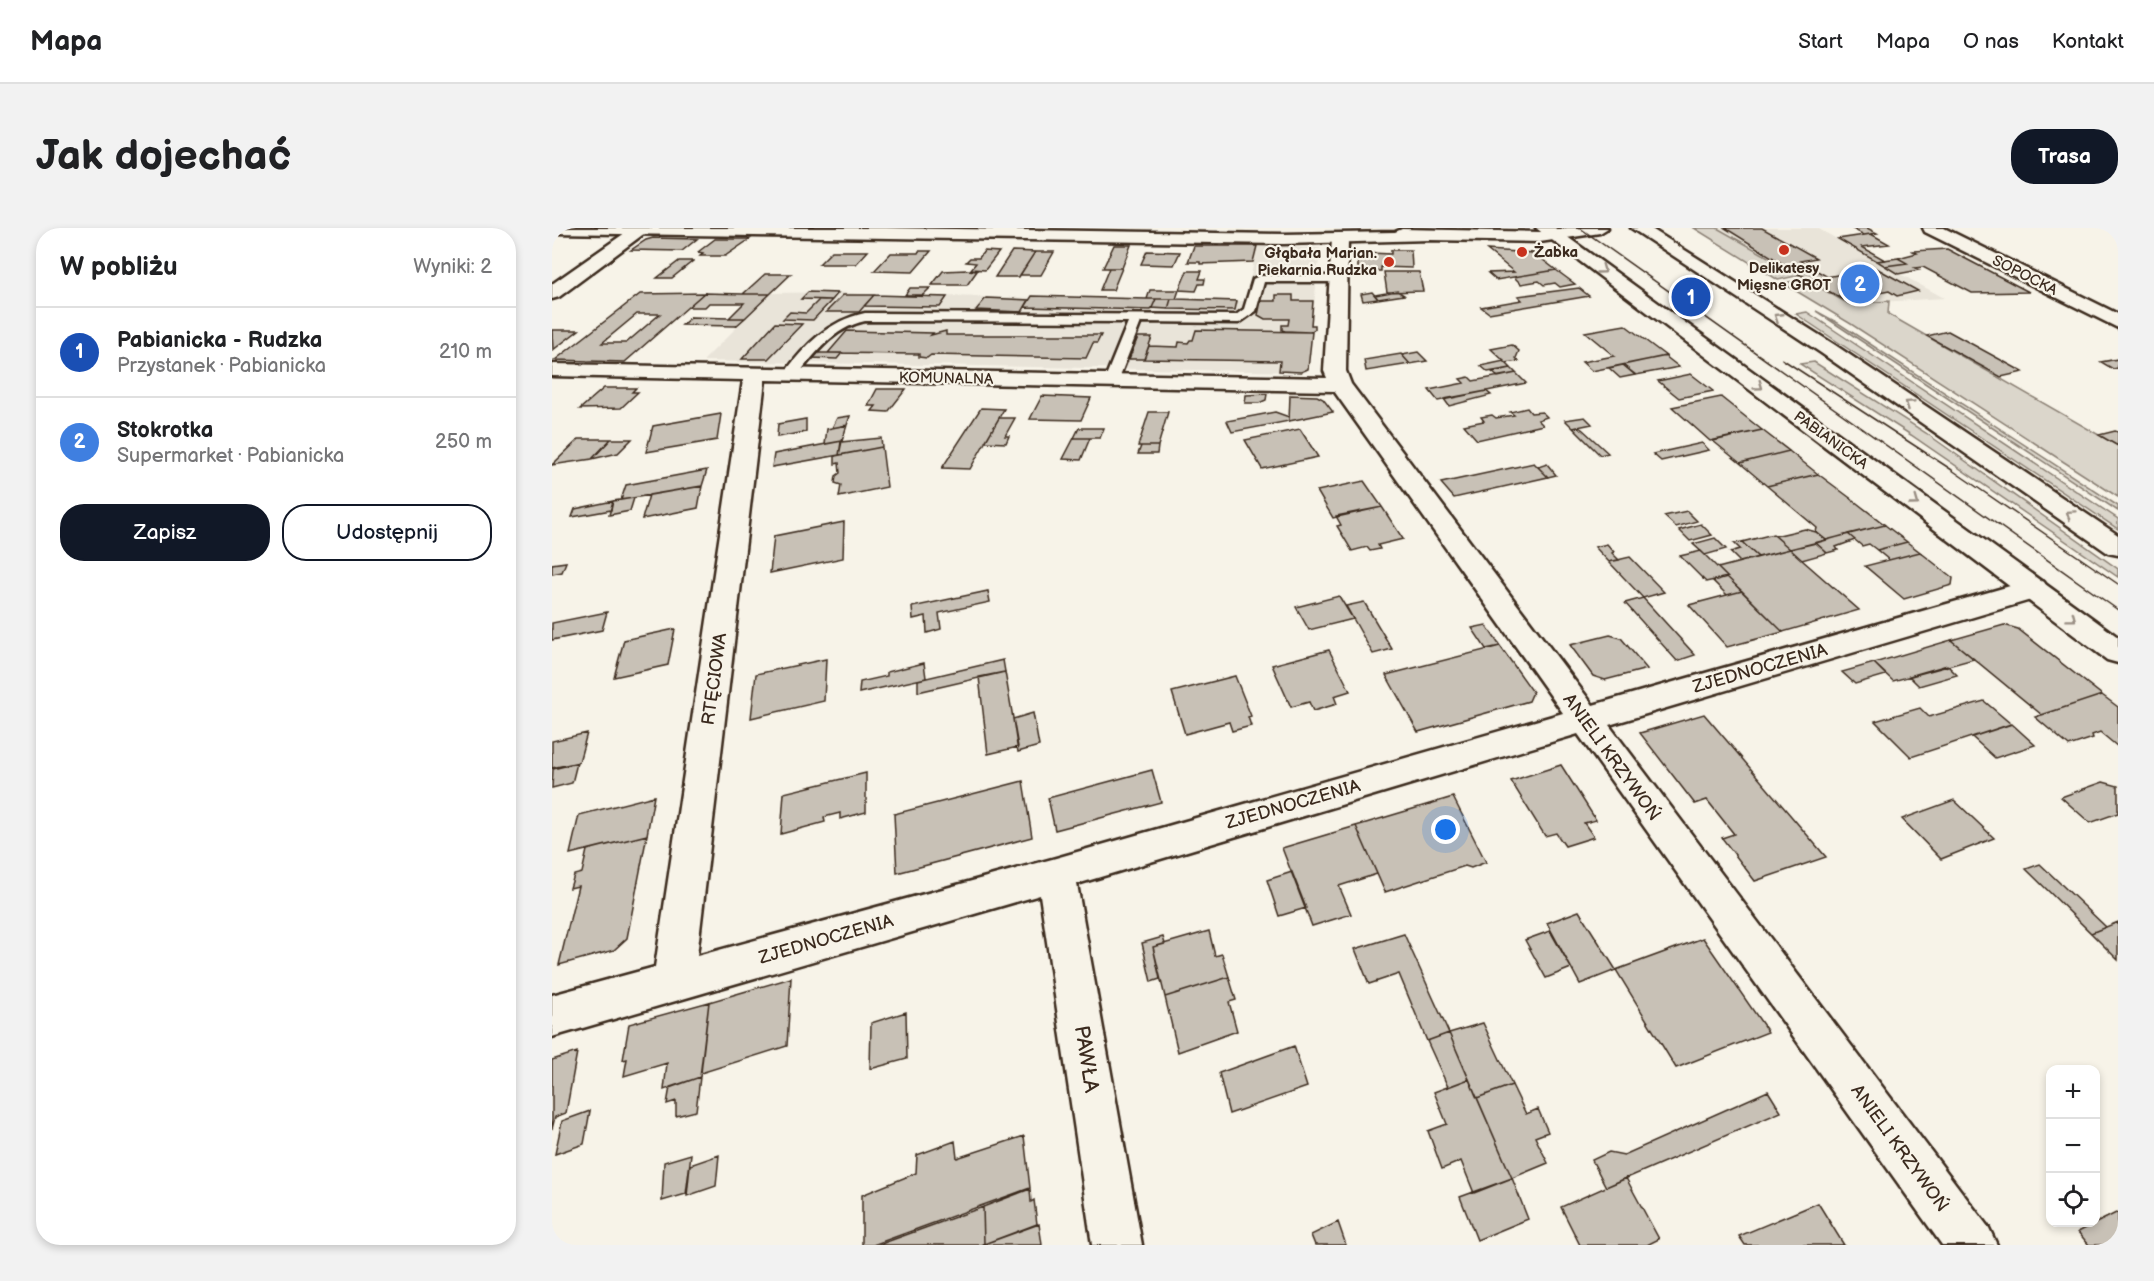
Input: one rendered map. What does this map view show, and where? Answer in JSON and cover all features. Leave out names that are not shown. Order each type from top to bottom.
[{"type":"street","points":[[552,228],[1340,239],[1550,232],[1600,228]]},
{"type":"street","points":[[1174,228],[1357,231],[1423,236]]},
{"type":"street","points":[[1453,236],[1481,228]]},
{"type":"street","points":[[1639,228],[1828,349],[2118,548]]},
{"type":"street","name":"SOPOCKA","points":[[1931,228],[2118,322]]},
{"type":"street","points":[[552,293],[641,229]]},
{"type":"street","name":"PABIANICKA","points":[[1550,232],[2118,652]]},
{"type":"street","name":"ANIELI KRZYWOŃ","points":[[1340,239],[1335,371],[1340,385],[1972,1245]]},
{"type":"street","name":"KOMUNALNA","points":[[552,370],[1340,385]]},
{"type":"street","name":"RTĘCIOWA","points":[[673,983],[755,374]]},
{"type":"street","name":"ZJEDNOCZENIA","points":[[552,1016],[1056,874],[2034,589]]},
{"type":"street","name":"PAWŁA","points":[[1056,874],[1117,1245]]},
{"type":"lane","points":[[790,375],[832,328],[850,319],[865,317],[1239,319],[1250,311],[1259,279],[1339,279]]},
{"type":"lane","points":[[1111,381],[1136,318]]},
{"type":"shaded area","points":[[1694,228],[1717,228],[1800,275],[1778,280]]},
{"type":"shaded area","points":[[1717,228],[1817,228],[1944,298],[1849,304]]},
{"type":"shaded area","points":[[1257,246],[1320,248],[1307,372],[703,361],[771,293],[838,292],[873,295],[1246,301]]},
{"type":"shaded area","points":[[1804,279],[1849,304],[1889,301],[1888,314],[2118,446],[2118,497],[1851,324],[1783,283]]},
{"type":"shaded area","points":[[1816,311],[1838,323],[2118,506],[2118,511]]},
{"type":"shaded area","points":[[1807,312],[2118,519],[2118,529],[1796,314]]},
{"type":"shaded area","points":[[1814,362],[1926,433],[2118,569],[2118,577],[1911,435],[1800,364]]},
{"type":"building","points":[[1725,228],[1762,228],[1816,258],[1800,261],[1828,277],[1809,280]]},
{"type":"building","points":[[1851,228],[1867,228],[1877,233],[1864,235]]},
{"type":"building","points":[[1871,234],[1889,244],[1862,247],[1885,260],[1877,261],[1838,239]]},
{"type":"building","points":[[653,238],[697,239],[682,251],[631,250]]},
{"type":"building","points":[[715,239],[750,239],[725,256],[700,256],[703,253],[698,252]]},
{"type":"building","points":[[1114,245],[1131,245],[1122,268],[1103,268]]},
{"type":"building","points":[[1194,246],[1257,246],[1253,262],[1200,264],[1200,262],[1188,262]]},
{"type":"building","points":[[1947,249],[2029,292],[1972,293],[1923,267],[1915,268],[1919,270],[1898,274],[1885,266],[1907,263],[1898,258],[1917,253],[1913,251]]},
{"type":"building","points":[[1391,250],[1411,250],[1412,268],[1381,267],[1381,271],[1358,271],[1358,258],[1370,253],[1391,254]]},
{"type":"building","points":[[1487,250],[1534,253],[1556,270],[1496,280],[1488,273],[1514,272]]},
{"type":"building","points":[[832,251],[868,251],[856,264],[819,264]]},
{"type":"building","points":[[919,251],[931,251],[913,272],[874,271],[891,253],[918,253]]},
{"type":"building","points":[[984,251],[999,252],[985,270],[971,269],[976,263],[966,262],[970,258],[979,258]]},
{"type":"building","points":[[1012,251],[1035,252],[1019,277],[995,277]]},
{"type":"building","points":[[1147,251],[1180,252],[1174,265],[1141,264]]},
{"type":"building","points":[[1035,252],[1054,252],[1041,275],[1020,275]]},
{"type":"building","points":[[1898,258],[1907,263],[1885,266],[1877,261]]},
{"type":"building","points":[[679,261],[693,261],[672,278],[657,278]]},
{"type":"building","points":[[1109,268],[1122,268],[1113,290],[1100,290]]},
{"type":"building","points":[[1876,268],[1918,291],[1897,296],[1889,291],[1844,300],[1809,280]]},
{"type":"building","points":[[1556,270],[1575,284],[1560,287],[1555,283],[1544,285],[1539,281],[1521,284],[1514,277]]},
{"type":"building","points":[[943,271],[977,271],[967,285],[932,285]]},
{"type":"building","points":[[1187,271],[1202,271],[1199,279],[1205,279],[1204,284],[1199,284],[1196,291],[1179,290]]},
{"type":"building","points":[[1384,272],[1419,272],[1423,291],[1387,292]]},
{"type":"building","points":[[765,274],[791,274],[770,294],[743,294]]},
{"type":"building","points":[[910,288],[930,288],[923,295],[905,295]]},
{"type":"building","points":[[1579,288],[1589,296],[1489,313],[1481,307],[1522,300],[1518,296]]},
{"type":"building","points":[[1150,290],[1179,290],[1176,299],[1147,299]]},
{"type":"building","points":[[1397,291],[1404,295],[1378,299],[1375,295]]},
{"type":"building","points":[[808,292],[838,293],[832,300],[801,299]]},
{"type":"building","points":[[1372,292],[1378,299],[1363,301],[1361,294]]},
{"type":"building","points":[[704,293],[625,362],[555,360],[640,294]],"holes":[[[637,314],[660,314],[626,343],[602,343]]]},
{"type":"building","points":[[704,293],[770,294],[745,318],[729,318],[744,303],[709,303],[705,307],[688,307]]},
{"type":"building","points":[[843,295],[874,295],[859,312],[826,312]]},
{"type":"building","points":[[874,295],[947,297],[940,307],[864,306]]},
{"type":"building","points":[[1276,295],[1293,295],[1293,301],[1313,301],[1311,325],[1315,325],[1315,329],[1310,332],[1285,331],[1282,330],[1282,325],[1288,325],[1289,319],[1265,319],[1258,315],[1261,301],[1276,301]]},
{"type":"building","points":[[1032,296],[1156,299],[1151,310],[1025,307]]},
{"type":"building","points":[[986,298],[1029,300],[1022,312],[976,310]]},
{"type":"building","points":[[1156,299],[1171,299],[1168,309],[1152,308]]},
{"type":"building","points":[[1171,299],[1237,301],[1235,310],[1168,309]]},
{"type":"building","points":[[819,300],[832,300],[813,320],[783,319],[790,312],[806,313]]},
{"type":"building","points":[[691,317],[745,318],[736,326],[682,325]]},
{"type":"building","points":[[775,323],[802,324],[768,359],[742,359]]},
{"type":"building","points":[[1625,325],[1666,356],[1592,371],[1582,362],[1614,356],[1585,332]]},
{"type":"building","points":[[552,330],[579,330],[553,350]]},
{"type":"building","points":[[1196,330],[1312,332],[1308,369],[1301,372],[1279,371],[1280,361],[1144,359],[1149,346],[1178,347],[1179,342],[1188,343],[1193,340]]},
{"type":"building","points":[[847,331],[933,333],[931,335],[946,331],[946,335],[1101,335],[1097,343],[1093,343],[1086,358],[931,355],[927,358],[919,357],[919,354],[828,353]]},
{"type":"building","points":[[1948,331],[2023,372],[2001,377],[1927,336]]},
{"type":"building","points":[[1138,337],[1152,337],[1144,359],[1129,359]]},
{"type":"building","points":[[1512,345],[1519,351],[1516,358],[1519,361],[1506,363],[1491,349]]},
{"type":"building","points":[[1418,352],[1427,361],[1410,364],[1402,355]]},
{"type":"building","points":[[816,353],[842,353],[837,359],[812,358]]},
{"type":"building","points":[[1401,354],[1410,364],[1366,371],[1364,360]]},
{"type":"building","points":[[1665,356],[1679,367],[1636,375],[1623,365]]},
{"type":"building","points":[[2118,359],[2118,368],[2113,369],[2101,362]]},
{"type":"building","points":[[1504,361],[1511,368],[1488,372],[1481,366]]},
{"type":"building","points":[[1623,365],[1635,375],[1620,378],[1609,368]]},
{"type":"building","points":[[1511,368],[1516,373],[1498,377],[1492,372]]},
{"type":"building","points":[[1516,373],[1526,383],[1438,401],[1429,390],[1464,383],[1460,379],[1469,377],[1473,381]]},
{"type":"building","points":[[1691,374],[1713,391],[1679,398],[1658,381]]},
{"type":"building","points":[[604,388],[636,388],[632,392],[638,392],[621,408],[580,409]]},
{"type":"building","points":[[877,389],[906,389],[888,412],[872,411],[876,406],[868,406]]},
{"type":"building","points":[[1486,391],[1491,395],[1449,406],[1444,399]]},
{"type":"building","points":[[1267,394],[1266,400],[1259,403],[1245,403],[1246,395]]},
{"type":"building","points":[[1290,395],[1317,396],[1323,399],[1333,412],[1289,421]]},
{"type":"building","points":[[1042,396],[1091,398],[1081,420],[1030,419]]},
{"type":"building","points":[[1721,397],[1762,430],[1710,441],[1672,407]]},
{"type":"building","points":[[981,408],[1004,409],[970,469],[942,468]]},
{"type":"building","points":[[1527,408],[1531,413],[1542,412],[1547,417],[1538,420],[1543,425],[1477,440],[1464,425],[1484,421],[1481,417],[1492,415],[1496,418],[1514,415],[1510,412]]},
{"type":"building","points":[[1149,412],[1168,412],[1158,446],[1138,446]]},
{"type":"building","points":[[1275,412],[1289,417],[1289,421],[1232,432],[1227,421]]},
{"type":"building","points":[[721,414],[717,440],[646,452],[653,426]]},
{"type":"building","points":[[850,416],[847,425],[832,428],[837,418]]},
{"type":"building","points":[[1585,417],[1592,424],[1573,428],[1565,420]]},
{"type":"building","points":[[999,418],[1015,418],[1005,436],[1009,436],[1006,443],[985,442]]},
{"type":"building","points":[[806,419],[806,432],[777,437],[778,424]]},
{"type":"building","points":[[847,425],[842,441],[825,444],[827,429]]},
{"type":"building","points":[[1578,427],[1608,453],[1600,455],[1573,428]]},
{"type":"building","points":[[1079,428],[1104,428],[1100,438],[1074,438]]},
{"type":"building","points":[[1300,429],[1318,457],[1262,469],[1245,440]]},
{"type":"building","points":[[1762,430],[1789,451],[1740,463],[1713,441]]},
{"type":"building","points":[[2118,432],[2118,446],[2099,435]]},
{"type":"building","points":[[881,438],[882,447],[839,455],[841,442]]},
{"type":"building","points":[[1074,438],[1090,438],[1081,460],[1063,459]]},
{"type":"building","points":[[579,439],[611,439],[592,459],[552,465]]},
{"type":"building","points":[[611,439],[632,439],[618,453],[592,459]]},
{"type":"building","points":[[842,441],[839,455],[772,467],[774,454]]},
{"type":"building","points":[[1702,443],[1709,450],[1661,461],[1653,454]]},
{"type":"building","points":[[1141,446],[1158,446],[1157,454],[1138,454]]},
{"type":"building","points":[[882,447],[887,487],[839,497],[841,485],[835,483],[836,476],[840,473],[839,463],[835,464],[835,456]]},
{"type":"building","points":[[1789,451],[1818,474],[1767,486],[1740,463]]},
{"type":"building","points":[[1534,463],[1548,477],[1454,498],[1441,483]]},
{"type":"building","points":[[1547,464],[1556,475],[1548,477],[1538,467]]},
{"type":"building","points":[[707,470],[702,486],[621,500],[626,485]]},
{"type":"building","points":[[1818,474],[1885,525],[1826,540],[1816,532],[1817,528],[1767,486]]},
{"type":"building","points":[[1364,481],[1382,507],[1333,518],[1317,491]]},
{"type":"building","points":[[702,486],[698,508],[642,519],[649,495]]},
{"type":"building","points":[[634,498],[630,511],[609,515],[613,501]]},
{"type":"building","points":[[613,501],[611,510],[572,517],[575,509]]},
{"type":"building","points":[[1382,507],[1403,539],[1378,545],[1380,549],[1370,551],[1367,547],[1352,551],[1337,526],[1341,525],[1336,516]]},
{"type":"building","points":[[1687,511],[1697,521],[1676,527],[1664,516]]},
{"type":"building","points":[[844,522],[843,558],[770,573],[774,536]]},
{"type":"building","points":[[1701,524],[1712,535],[1690,541],[1679,530]]},
{"type":"building","points":[[1885,525],[1907,542],[1877,550],[1869,544],[1862,546],[1848,534]]},
{"type":"building","points":[[1805,529],[1816,532],[1826,540],[1790,549],[1775,536]]},
{"type":"building","points":[[1773,534],[1790,549],[1758,557],[1742,542]]},
{"type":"building","points":[[1848,534],[1855,540],[1836,547],[1838,550],[1827,553],[1816,543]]},
{"type":"building","points":[[1715,538],[1726,549],[1705,555],[1693,544]]},
{"type":"building","points":[[1742,542],[1758,557],[1740,562],[1730,552],[1740,549],[1734,543]]},
{"type":"building","points":[[1907,542],[1920,552],[1889,560],[1877,550]]},
{"type":"building","points":[[1816,543],[1827,553],[1802,560],[1790,549]]},
{"type":"building","points":[[1607,544],[1619,560],[1609,562],[1595,547]]},
{"type":"building","points":[[1790,549],[1859,610],[1783,632],[1718,568]]},
{"type":"building","points":[[1701,551],[1727,577],[1706,582],[1680,556]]},
{"type":"building","points":[[1920,552],[1953,578],[1952,585],[1904,599],[1865,566]]},
{"type":"building","points":[[1630,557],[1664,592],[1643,598],[1609,562]]},
{"type":"building","points":[[566,562],[562,572],[552,574],[552,564]]},
{"type":"building","points":[[1727,577],[1742,591],[1727,595],[1713,581]]},
{"type":"building","points":[[988,591],[990,602],[939,613],[941,629],[927,633],[926,616],[913,619],[912,607]]},
{"type":"building","points":[[1742,591],[1783,632],[1727,647],[1689,605]]},
{"type":"building","points":[[1339,596],[1353,619],[1309,630],[1296,607]]},
{"type":"building","points":[[1643,598],[1695,655],[1677,661],[1625,603]]},
{"type":"building","points":[[1364,602],[1392,649],[1373,654],[1346,606]]},
{"type":"building","points":[[607,612],[602,630],[552,640],[552,623]]},
{"type":"building","points":[[1486,625],[1500,646],[1486,649],[1472,628]]},
{"type":"building","points":[[2004,625],[2018,629],[2102,695],[2042,715],[1951,640]]},
{"type":"building","points":[[675,629],[668,665],[614,677],[624,640]]},
{"type":"building","points":[[1610,635],[1621,638],[1647,669],[1605,680],[1593,676],[1570,645]]},
{"type":"building","points":[[1951,640],[1974,659],[1893,681],[1874,663]]},
{"type":"building","points":[[1500,646],[1533,692],[1529,701],[1418,732],[1386,675]]},
{"type":"building","points":[[1329,650],[1350,691],[1334,696],[1337,704],[1313,711],[1309,702],[1291,707],[1272,665]]},
{"type":"building","points":[[826,659],[824,701],[751,718],[756,674]]},
{"type":"building","points":[[1003,660],[1005,672],[918,692],[918,680]]},
{"type":"building","points":[[924,663],[926,678],[859,693],[860,682],[887,676],[887,672]]},
{"type":"building","points":[[1874,663],[1886,675],[1855,684],[1842,672]]},
{"type":"building","points":[[1947,665],[1957,675],[1919,686],[1909,676]]},
{"type":"building","points":[[1005,672],[1018,747],[988,754],[979,677]]},
{"type":"building","points":[[1235,676],[1251,716],[1248,717],[1251,726],[1232,731],[1229,722],[1185,734],[1172,692]]},
{"type":"building","points":[[2102,695],[2118,707],[2118,747],[2100,732],[2092,735],[2093,738],[2069,746],[2035,717]]},
{"type":"building","points":[[1984,701],[2011,724],[1911,757],[1875,721],[1920,708],[1929,717]]},
{"type":"building","points":[[1033,713],[1039,746],[1018,752],[1013,719]]},
{"type":"building","points":[[1704,714],[1826,857],[1755,881],[1722,838],[1734,834],[1707,800],[1695,804],[1640,733]]},
{"type":"building","points":[[2012,724],[2035,745],[1995,758],[1972,737]]},
{"type":"building","points":[[587,733],[579,762],[552,768],[552,741]]},
{"type":"building","points":[[577,763],[572,783],[552,788],[553,769]]},
{"type":"building","points":[[1561,765],[1596,820],[1584,823],[1594,837],[1565,846],[1556,833],[1545,836],[1511,781]]},
{"type":"building","points":[[1152,770],[1161,802],[1055,830],[1048,798]]},
{"type":"building","points":[[866,773],[866,812],[840,819],[840,813],[824,817],[825,822],[781,834],[784,793]]},
{"type":"building","points":[[1023,781],[1032,837],[897,873],[894,814]]},
{"type":"building","points":[[2103,782],[2118,786],[2118,813],[2090,823],[2061,797]]},
{"type":"building","points":[[654,796],[647,835],[570,854],[579,815]]},
{"type":"building","points":[[1453,797],[1486,862],[1471,868],[1465,866],[1385,892],[1356,826]]},
{"type":"building","points":[[1954,800],[1994,838],[1941,859],[1902,819]]},
{"type":"building","points":[[1356,826],[1377,874],[1339,886],[1351,914],[1312,926],[1282,848]]},
{"type":"building","points":[[647,835],[627,938],[614,950],[559,965],[578,886],[570,888],[574,875],[582,873],[587,850]]},
{"type":"building","points":[[2040,864],[2106,927],[2091,933],[2026,869]]},
{"type":"building","points":[[1292,872],[1306,908],[1279,916],[1267,880]]},
{"type":"building","points":[[1579,911],[1616,970],[1580,984],[1547,923]]},
{"type":"building","points":[[2118,922],[2118,960],[2091,933]]},
{"type":"building","points":[[1209,931],[1215,956],[1222,954],[1229,977],[1165,997],[1153,947]]},
{"type":"building","points":[[1550,931],[1571,968],[1546,978],[1525,940]]},
{"type":"building","points":[[1404,934],[1449,1033],[1427,1041],[1399,974],[1369,984],[1355,949]]},
{"type":"building","points":[[1163,937],[1165,944],[1153,947],[1160,979],[1151,982],[1142,943]]},
{"type":"building","points":[[1703,938],[1768,1032],[1676,1068],[1616,970]]},
{"type":"building","points":[[1229,977],[1236,1000],[1229,1002],[1237,1031],[1178,1052],[1165,997]]},
{"type":"building","points":[[791,978],[787,1046],[701,1073],[709,1002]]},
{"type":"building","points":[[709,1002],[700,1077],[664,1090],[667,1063],[624,1076],[627,1059],[623,1060],[629,1024]]},
{"type":"building","points":[[906,1012],[907,1059],[870,1069],[871,1023]]},
{"type":"building","points":[[1483,1023],[1512,1085],[1477,1098],[1449,1033]]},
{"type":"building","points":[[1449,1033],[1469,1079],[1448,1087],[1427,1041]]},
{"type":"building","points":[[1294,1046],[1307,1087],[1229,1114],[1219,1073]]},
{"type":"building","points":[[577,1052],[566,1113],[555,1117],[552,1129],[552,1060]]},
{"type":"building","points":[[700,1077],[696,1111],[676,1116],[676,1101],[667,1104],[670,1087]]},
{"type":"building","points":[[1469,1079],[1512,1178],[1474,1193],[1461,1161],[1442,1169],[1428,1131],[1447,1124],[1434,1092]]},
{"type":"building","points":[[1512,1085],[1526,1114],[1538,1109],[1548,1132],[1535,1137],[1548,1163],[1512,1178],[1477,1098]]},
{"type":"building","points":[[1768,1091],[1781,1112],[1606,1187],[1592,1160],[1609,1152],[1624,1155]]},
{"type":"building","points":[[590,1111],[584,1144],[555,1154],[562,1121]]},
{"type":"building","points":[[1024,1136],[1030,1188],[873,1245],[862,1245],[862,1195],[916,1173],[917,1155],[955,1141],[957,1158]]},
{"type":"building","points":[[691,1154],[686,1194],[662,1201],[664,1162]]},
{"type":"building","points":[[719,1155],[716,1186],[687,1196],[690,1165]]},
{"type":"building","points":[[1512,1178],[1528,1219],[1477,1240],[1460,1197]]},
{"type":"building","points":[[1626,1178],[1659,1239],[1647,1245],[1580,1245],[1561,1207]]},
{"type":"building","points":[[1030,1189],[1037,1224],[984,1244],[983,1207]]},
{"type":"building","points":[[1818,1203],[1844,1245],[1745,1245],[1739,1236]]},
{"type":"building","points":[[983,1207],[984,1244],[878,1245]]},
{"type":"building","points":[[2118,1212],[2118,1245],[2089,1245],[2078,1232],[2088,1227],[2100,1227],[2100,1221]]},
{"type":"building","points":[[1338,1222],[1346,1245],[1315,1245],[1311,1235]]},
{"type":"building","points":[[1039,1224],[1042,1245],[981,1245],[984,1244]]},
{"type":"tram line","points":[[1580,228],[2118,610]]},
{"type":"tram line","points":[[1782,359],[1952,470],[2118,584]]},
{"type":"place","name":"Delikatesy Mięsne GROT","points":[[1784,250]]},
{"type":"place","name":"Żabka","points":[[1522,252]]},
{"type":"place","name":"Głąbała Marian. Piekarnia Rudzka","points":[[1389,262]]},
{"type":"place","name":"Stokrotka","points":[[1860,284]]},
{"type":"place","name":"Pabianicka - Rudzka","points":[[1691,297]]}]
